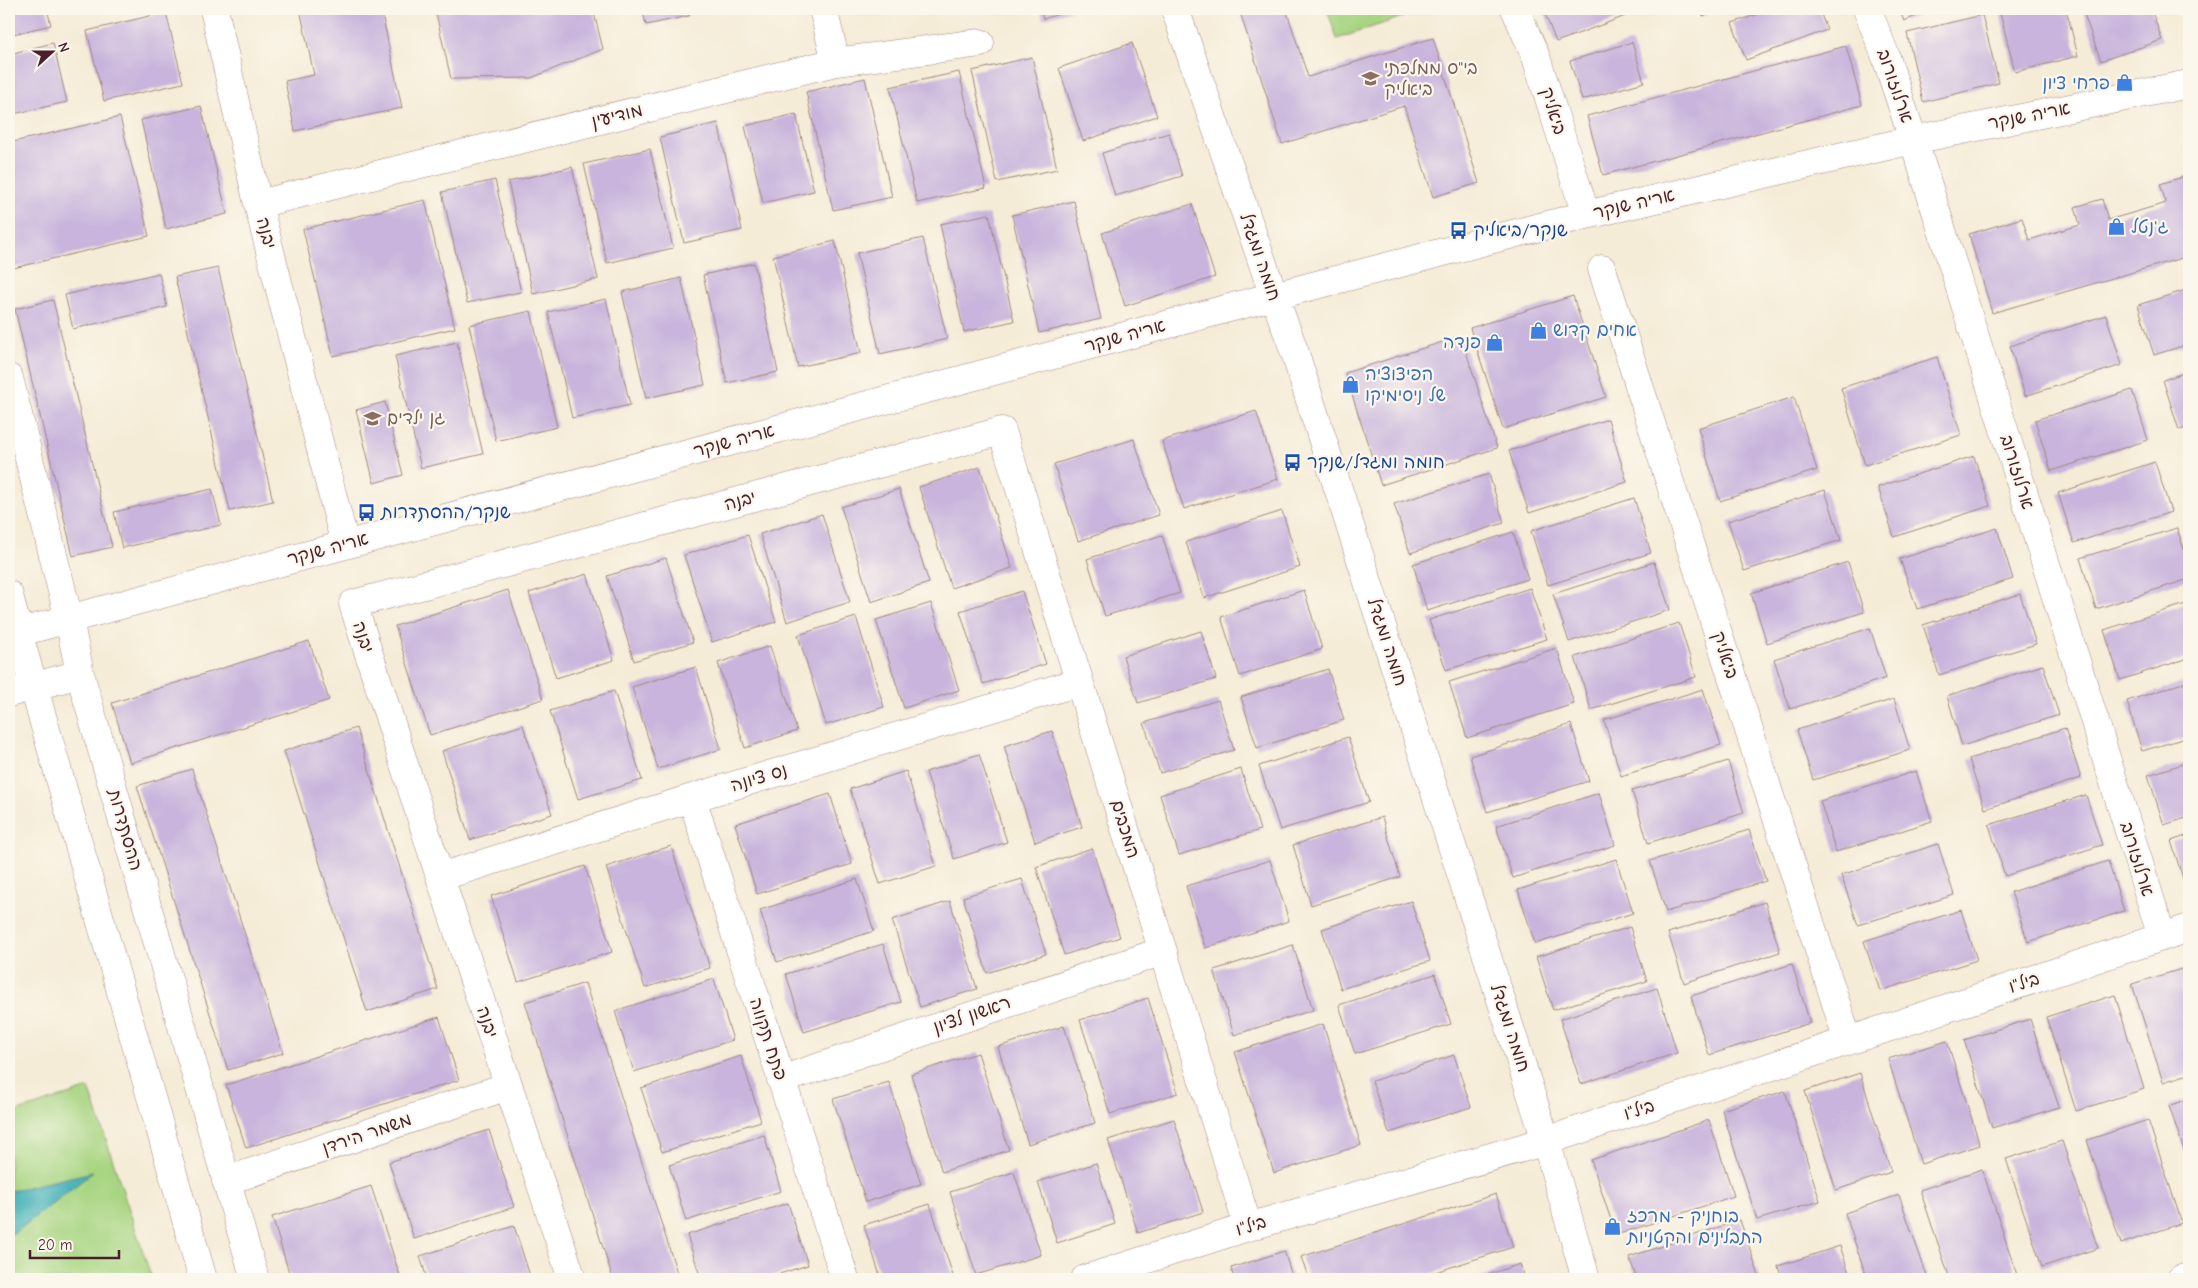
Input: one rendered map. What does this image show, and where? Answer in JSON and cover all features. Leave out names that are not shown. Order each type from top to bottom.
[{"type":"street","name":"יבנה","points":[[214,9],[258,204],[345,544]]},
{"type":"street","points":[[823,9],[836,62]]},
{"type":"street","name":"חומה ומגדל","points":[[1175,9],[1297,360],[1546,1141],[1586,1279]]},
{"type":"street","name":"ביאליק","points":[[1515,9],[1536,57],[1586,215]]},
{"type":"street","name":"ארלוזורוב","points":[[1867,9],[1886,58],[1913,140],[2162,937]]},
{"type":"street","name":"מודיעין","points":[[258,204],[836,62],[980,43]]},
{"type":"street","name":"אריה שנקר","points":[[13,634],[1274,296],[1586,215],[1913,140],[2189,84]]},
{"type":"street","name":"ביאליק","points":[[1602,269],[1848,1041]]},
{"type":"street","name":"ההסתדרות","points":[[9,378],[69,619],[80,674],[254,1279]]},
{"type":"street","name":"יבנה","points":[[572,1279],[353,604],[1002,431]]},
{"type":"street","name":"המכבים","points":[[1002,431],[1248,1227]]},
{"type":"street","points":[[9,595],[21,690],[203,1279]]},
{"type":"street","points":[[21,690],[80,674]]},
{"type":"street","name":"נס ציונה","points":[[440,877],[692,798],[1080,682]]},
{"type":"street","name":"פתח תקווה","points":[[692,798],[844,1279]]},
{"type":"street","name":"ביל\"ו","points":[[1085,1279],[1248,1227],[1546,1141],[2189,928]]},
{"type":"street","name":"ראשון לציון","points":[[781,1080],[1163,951]]},
{"type":"street","name":"משמר הירדן","points":[[226,1181],[508,1086]]},
{"type":"street","points":[[2181,1279],[2189,1277]]},
{"type":"green space","points":[[1327,9],[1426,9],[1337,39]]},
{"type":"green space","points":[[89,1088],[152,1279],[9,1279],[9,1114]]},
{"type":"water","points":[[93,1172],[16,1232],[9,1235],[9,1191]]},
{"type":"building","points":[[9,9],[47,9],[51,25],[9,35]]},
{"type":"building","points":[[300,9],[381,9],[402,108],[295,131],[285,81],[314,75]]},
{"type":"building","points":[[435,9],[593,9],[603,49],[531,78],[451,79]]},
{"type":"building","points":[[642,9],[688,9],[689,16],[646,25]]},
{"type":"building","points":[[1040,9],[1075,9],[1043,19]]},
{"type":"building","name":"בי\"ס ממלכתי ביאליק","points":[[1239,9],[1286,9],[1308,77],[1433,38],[1479,183],[1433,197],[1404,106],[1282,144]]},
{"type":"building","points":[[1543,9],[1644,9],[1556,42]]},
{"type":"building","points":[[1700,9],[1721,9],[1703,16]]},
{"type":"building","points":[[1773,9],[1819,9],[1827,30],[1746,60],[1732,23]]},
{"type":"building","points":[[1899,9],[1934,9],[1904,21]]},
{"type":"building","points":[[1999,9],[2066,9],[2078,56],[2015,72]]},
{"type":"building","points":[[2082,9],[2151,9],[2162,40],[2101,61]]},
{"type":"building","points":[[166,12],[183,83],[104,101],[87,31]]},
{"type":"building","points":[[1982,15],[1999,83],[1923,102],[1907,33]]},
{"type":"building","points":[[1632,42],[1644,82],[1582,100],[1570,61]]},
{"type":"building","points":[[53,43],[67,102],[9,115],[9,54]]},
{"type":"building","points":[[1132,43],[1157,116],[1083,141],[1059,68]]},
{"type":"building","points":[[1846,46],[1862,105],[1603,175],[1587,116]]},
{"type":"building","points":[[1032,57],[1057,169],[997,182],[972,71]]},
{"type":"building","points":[[959,72],[986,188],[917,203],[890,87]]},
{"type":"building","points":[[865,78],[892,197],[833,210],[806,92]]},
{"type":"building","points":[[201,106],[227,214],[166,229],[141,120]]},
{"type":"building","points":[[796,114],[814,191],[763,203],[745,126]]},
{"type":"building","points":[[120,117],[149,236],[9,269],[9,143]]},
{"type":"building","points":[[718,123],[742,230],[684,243],[660,137]]},
{"type":"building","points":[[1169,133],[1182,176],[1115,196],[1102,153]]},
{"type":"building","points":[[650,149],[673,248],[607,263],[584,164]]},
{"type":"building","points":[[572,167],[598,279],[533,294],[508,182]]},
{"type":"building","points":[[2189,175],[2189,256],[1992,313],[1969,234],[2022,218],[2029,240],[2080,225],[2075,207],[2102,199],[2108,220],[2166,203],[2160,184]]},
{"type":"building","points":[[495,180],[521,292],[467,303],[442,192]]},
{"type":"building","points":[[425,200],[455,328],[333,356],[303,229]]},
{"type":"building","points":[[1074,201],[1101,319],[1039,333],[1012,215]]},
{"type":"building","points":[[1192,204],[1215,277],[1125,306],[1102,233]]},
{"type":"building","points":[[989,214],[1014,321],[964,332],[940,224]]},
{"type":"building","points":[[923,238],[947,339],[880,354],[857,253]]},
{"type":"building","points":[[835,241],[861,353],[798,367],[773,256]]},
{"type":"building","points":[[754,263],[778,372],[727,383],[703,275]]},
{"type":"building","points":[[218,268],[273,501],[230,511],[175,277]]},
{"type":"building","points":[[159,273],[167,307],[73,329],[65,295]]},
{"type":"building","points":[[681,278],[705,385],[646,398],[622,292]]},
{"type":"building","points":[[2189,289],[2189,344],[2154,355],[2138,305]]},
{"type":"building","points":[[1573,296],[1606,397],[1503,429],[1470,328]]},
{"type":"building","points":[[606,299],[630,405],[572,418],[548,312]]},
{"type":"building","points":[[53,300],[112,547],[73,556],[15,309]]},
{"type":"building","points":[[531,311],[557,427],[496,441],[469,325]]},
{"type":"building","points":[[2106,315],[2122,365],[2025,396],[2010,346]]},
{"type":"building","points":[[1461,336],[1497,448],[1381,485],[1345,373]]},
{"type":"building","points":[[457,342],[483,454],[421,468],[395,356]]},
{"type":"building","points":[[1937,357],[1961,435],[1865,465],[1841,388]]},
{"type":"building","points":[[2189,371],[2189,427],[2179,430],[2163,380]]},
{"type":"building","points":[[2132,390],[2148,440],[2051,471],[2035,420]]},
{"type":"building","points":[[1794,397],[1817,470],[1720,501],[1698,428]]},
{"type":"building","points":[[385,402],[403,475],[374,483],[356,410]]},
{"type":"building","points":[[1256,411],[1278,479],[1184,509],[1162,441]]},
{"type":"building","points":[[1608,419],[1627,482],[1529,513],[1509,451]]},
{"type":"building","points":[[1134,439],[1159,515],[1078,541],[1054,464]]},
{"type":"building","points":[[1974,456],[1990,506],[1894,537],[1878,487]]},
{"type":"building","points":[[2155,462],[2171,512],[2074,543],[2058,493]]},
{"type":"building","points":[[980,467],[1012,568],[951,588],[919,487]]},
{"type":"building","points":[[1489,474],[1504,523],[1410,553],[1394,504]]},
{"type":"building","points":[[212,489],[221,525],[122,548],[114,512]]},
{"type":"building","points":[[899,489],[929,583],[871,602],[841,507]]},
{"type":"building","points":[[1825,490],[1841,540],[1744,571],[1728,521]]},
{"type":"building","points":[[1634,498],[1651,553],[1548,585],[1531,531]]},
{"type":"building","points":[[1282,511],[1300,567],[1204,598],[1186,542]]},
{"type":"building","points":[[822,514],[850,602],[787,622],[760,534]]},
{"type":"building","points":[[1997,528],[2013,579],[1917,609],[1900,559]]},
{"type":"building","points":[[2177,528],[2189,565],[2189,579],[2096,609],[2080,558]]},
{"type":"building","points":[[1513,532],[1528,579],[1427,611],[1413,564]]},
{"type":"building","points":[[748,535],[776,622],[712,642],[684,555]]},
{"type":"building","points":[[1162,535],[1180,593],[1105,616],[1087,559]]},
{"type":"building","points":[[666,558],[693,642],[634,661],[607,576]]},
{"type":"building","points":[[1654,562],[1670,610],[1569,642],[1553,594]]},
{"type":"building","points":[[1848,562],[1864,612],[1767,643],[1751,593]]},
{"type":"building","points":[[587,574],[614,660],[556,678],[529,593]]},
{"type":"building","points":[[1530,588],[1547,639],[1446,670],[1429,620]]},
{"type":"building","points":[[508,590],[543,699],[430,735],[395,626]]},
{"type":"building","points":[[1304,590],[1322,649],[1240,676],[1221,617]]},
{"type":"building","points":[[1022,591],[1046,664],[983,684],[960,611]]},
{"type":"building","points":[[2020,594],[2036,644],[1939,675],[1923,625]]},
{"type":"building","points":[[931,603],[959,690],[904,708],[876,620]]},
{"type":"building","points":[[2189,603],[2189,658],[2120,680],[2104,630]]},
{"type":"building","points":[[856,617],[884,707],[826,725],[798,635]]},
{"type":"building","points":[[1679,623],[1696,677],[1591,710],[1575,657]]},
{"type":"building","points":[[1870,628],[1886,678],[1790,709],[1774,659]]},
{"type":"building","points":[[1201,631],[1216,679],[1138,703],[1123,656]]},
{"type":"building","points":[[309,641],[329,700],[130,763],[112,703]]},
{"type":"building","points":[[770,646],[797,731],[745,748],[718,663]]},
{"type":"building","points":[[1557,648],[1574,704],[1467,738],[1449,682]]},
{"type":"building","points":[[2043,665],[2059,715],[1962,746],[1947,696]]},
{"type":"building","points":[[696,667],[721,749],[658,769],[632,687]]},
{"type":"building","points":[[1328,669],[1344,720],[1257,748],[1241,697]]},
{"type":"building","points":[[2189,681],[2189,737],[2142,751],[2127,701]]},
{"type":"building","points":[[1703,689],[1721,745],[1621,776],[1604,720]]},
{"type":"building","points":[[614,691],[642,780],[578,799],[550,711]]},
{"type":"building","points":[[1894,699],[1910,750],[1813,780],[1797,730]]},
{"type":"building","points":[[1218,700],[1234,750],[1160,773],[1144,723]]},
{"type":"building","points":[[1571,724],[1589,781],[1487,812],[1470,756]]},
{"type":"building","points":[[523,725],[552,814],[470,840],[442,751]]},
{"type":"building","points":[[356,728],[438,989],[367,1012],[284,751]]},
{"type":"building","points":[[2065,728],[2081,778],[1985,809],[1969,759]]},
{"type":"building","points":[[1052,731],[1082,827],[1035,842],[1004,746]]},
{"type":"building","points":[[1348,737],[1369,802],[1280,830],[1259,766]]},
{"type":"building","points":[[979,754],[1007,842],[954,859],[926,772]]},
{"type":"building","points":[[1728,761],[1744,813],[1648,843],[1632,791]]},
{"type":"building","points":[[2189,762],[2189,817],[2164,825],[2148,775]]},
{"type":"building","points":[[192,769],[283,1053],[228,1070],[137,786]]},
{"type":"building","points":[[1241,769],[1260,830],[1179,855],[1160,795]]},
{"type":"building","points":[[906,771],[936,866],[880,884],[850,789]]},
{"type":"building","points":[[1916,771],[1932,821],[1836,852],[1820,801]]},
{"type":"building","points":[[1599,793],[1615,845],[1513,878],[1496,826]]},
{"type":"building","points":[[830,794],[852,864],[757,894],[735,824]]},
{"type":"building","points":[[2086,795],[2102,845],[2005,876],[1989,825]]},
{"type":"building","points":[[1382,817],[1400,877],[1311,905],[1293,845]]},
{"type":"building","points":[[1749,830],[1766,881],[1666,912],[1650,861]]},
{"type":"building","points":[[2189,835],[2189,890],[2187,891],[2171,841]]},
{"type":"building","points":[[1938,844],[1954,895],[1858,925],[1841,875]]},
{"type":"building","points":[[671,846],[710,968],[645,988],[606,867]]},
{"type":"building","points":[[1092,848],[1120,937],[1064,955],[1036,867]]},
{"type":"building","points":[[1616,859],[1633,913],[1535,944],[1518,890]]},
{"type":"building","points":[[1270,860],[1289,921],[1205,948],[1186,886]]},
{"type":"building","points":[[2108,861],[2124,911],[2028,942],[2011,892]]},
{"type":"building","points":[[585,866],[612,952],[518,982],[491,896]]},
{"type":"building","points":[[857,879],[874,931],[777,962],[760,910]]},
{"type":"building","points":[[1022,879],[1046,954],[987,973],[963,897]]},
{"type":"building","points":[[950,901],[977,989],[920,1007],[892,920]]},
{"type":"building","points":[[1411,901],[1430,961],[1341,989],[1322,929]]},
{"type":"building","points":[[1765,902],[1780,952],[1684,983],[1668,933]]},
{"type":"building","points":[[1961,910],[1977,960],[1880,991],[1864,941]]},
{"type":"building","points":[[1630,927],[1647,981],[1553,1010],[1536,957]]},
{"type":"building","points":[[883,944],[901,1002],[804,1032],[786,974]]},
{"type":"building","points":[[1293,945],[1313,1010],[1234,1035],[1214,970]]},
{"type":"building","points":[[1792,964],[1810,1023],[1709,1055],[1691,996]]},
{"type":"building","points":[[2185,968],[2189,981],[2189,1074],[2163,1082],[2132,984]]},
{"type":"building","points":[[1435,974],[1451,1024],[1355,1054],[1339,1005]]},
{"type":"building","points":[[714,979],[733,1040],[634,1072],[615,1011]]},
{"type":"building","points":[[585,983],[679,1279],[613,1279],[525,1002]]},
{"type":"building","points":[[1657,988],[1677,1053],[1581,1084],[1560,1019]]},
{"type":"building","points":[[2115,995],[2144,1089],[2076,1111],[2046,1017]]},
{"type":"building","points":[[1148,998],[1178,1093],[1110,1114],[1080,1020]]},
{"type":"building","points":[[439,1017],[459,1080],[246,1148],[226,1085]]},
{"type":"building","points":[[2030,1019],[2059,1107],[1992,1128],[1964,1040]]},
{"type":"building","points":[[1323,1024],[1361,1145],[1274,1173],[1235,1052]]},
{"type":"building","points":[[1064,1026],[1095,1123],[1028,1144],[998,1047]]},
{"type":"building","points":[[1947,1041],[1980,1145],[1921,1164],[1888,1059]]},
{"type":"building","points":[[978,1053],[1009,1150],[942,1172],[911,1074]]},
{"type":"building","points":[[1454,1055],[1471,1107],[1389,1133],[1372,1081]]},
{"type":"building","points":[[741,1056],[761,1121],[662,1152],[641,1088]]},
{"type":"building","points":[[1860,1073],[1891,1172],[1836,1190],[1805,1091]]},
{"type":"building","points":[[889,1082],[921,1184],[866,1202],[833,1099]]},
{"type":"building","points":[[1785,1091],[1820,1201],[1757,1220],[1722,1110]]},
{"type":"building","points":[[2189,1099],[2189,1165],[2169,1106]]},
{"type":"building","points":[[1174,1119],[1203,1212],[1138,1233],[1108,1140]]},
{"type":"building","points":[[1709,1120],[1734,1196],[1616,1235],[1591,1160]]},
{"type":"building","points":[[2148,1120],[2182,1223],[2121,1244],[2087,1140]]},
{"type":"building","points":[[489,1130],[514,1207],[414,1239],[389,1162]]},
{"type":"building","points":[[764,1135],[781,1191],[686,1221],[669,1165]]},
{"type":"building","points":[[2062,1141],[2098,1248],[2042,1267],[2006,1159]]},
{"type":"building","points":[[1096,1163],[1115,1224],[1057,1243],[1038,1182]]},
{"type":"building","points":[[1982,1169],[2018,1278],[2015,1279],[1950,1279],[1920,1190]]},
{"type":"building","points":[[1014,1172],[1041,1255],[976,1275],[950,1192]]},
{"type":"building","points":[[371,1186],[401,1279],[291,1279],[272,1217]]},
{"type":"building","points":[[1496,1194],[1513,1247],[1414,1279],[1309,1279],[1301,1257]]},
{"type":"building","points":[[1899,1195],[1928,1279],[1867,1279],[1845,1213]]},
{"type":"building","points":[[788,1203],[808,1265],[763,1279],[701,1279],[687,1235]]},
{"type":"building","points":[[930,1204],[954,1279],[881,1279],[864,1225]]},
{"type":"building","points":[[1740,1220],[1760,1279],[1637,1279],[1629,1257]]},
{"type":"building","points":[[514,1226],[531,1279],[427,1279],[420,1256]]},
{"type":"building","points":[[1840,1246],[1851,1279],[1782,1279],[1778,1266]]},
{"type":"building","points":[[1284,1251],[1293,1279],[1234,1279],[1231,1268]]},
{"type":"building","points":[[1520,1264],[1524,1279],[1474,1279]]},
{"type":"place","name":"בי\"ס ממלכתי ביאליק","points":[[1370,78]]},
{"type":"place","name":"פרחי ציון","points":[[2124,83]]},
{"type":"place","name":"ג'נטל","points":[[2117,227]]},
{"type":"place","name":"שנקר/ביאליק","points":[[1459,230]]},
{"type":"place","name":"אחים קדוש","points":[[1539,330]]},
{"type":"place","name":"פנדה","points":[[1495,342]]},
{"type":"place","name":"הפיצוציה של ניסימיקו","points":[[1351,384]]},
{"type":"place","name":"גן ילדים","points":[[373,418]]},
{"type":"place","name":"חומה ומגדל/שנקר","points":[[1293,462]]},
{"type":"place","name":"שנקר/ההסתדרות","points":[[367,512]]},
{"type":"place","name":"בוחניק - מרכז התבלינים והקטניות","points":[[1613,1226]]}]
